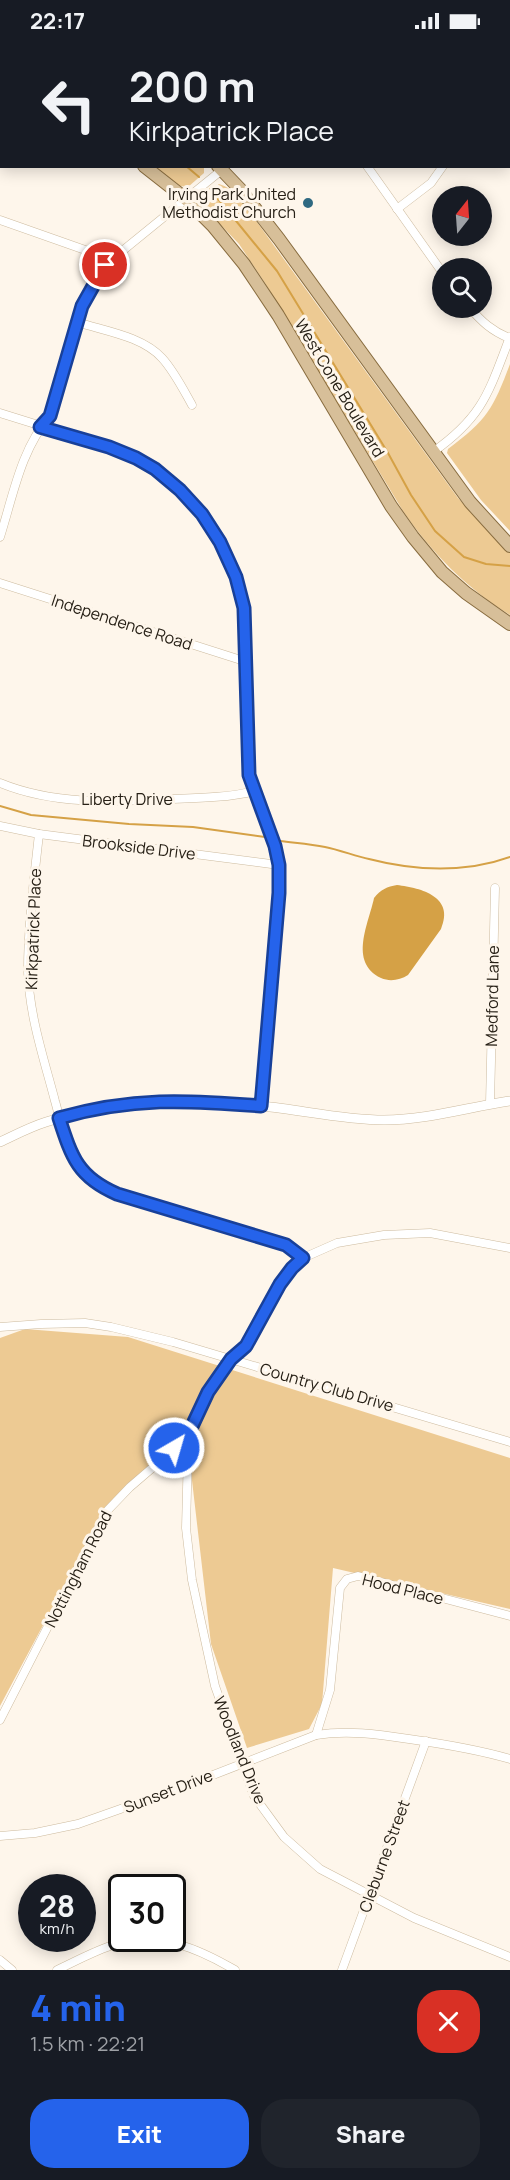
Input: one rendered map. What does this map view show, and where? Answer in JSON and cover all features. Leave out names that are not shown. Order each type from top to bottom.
[{"type":"main road","name":"West Cone Boulevard","points":[[147,168],[186,199],[228,243],[261,287],[392,506],[413,537],[442,572],[510,624]]},
{"type":"main road","name":"West Cone Boulevard","points":[[222,168],[268,224],[470,502],[510,546]]},
{"type":"street","points":[[0,537],[28,450],[40,427],[50,416],[82,306],[105,265],[222,168]]},
{"type":"street","points":[[368,168],[432,258]]},
{"type":"street","points":[[397,210],[430,183],[441,168]]},
{"type":"street","points":[[0,220],[88,251],[105,265]]},
{"type":"street","points":[[433,452],[462,429],[486,400],[510,337],[493,332],[478,318]]},
{"type":"street","points":[[77,322],[143,343],[161,356],[192,405]]},
{"type":"street","points":[[0,413],[109,447],[155,469],[180,490],[202,514],[220,542],[236,577],[244,608],[246,638],[244,661],[249,775],[275,846],[279,865],[279,893],[261,1106]]},
{"type":"street","name":"Independence Road","points":[[0,583],[244,661]]},
{"type":"street","name":"Liberty Drive","points":[[0,783],[31,793],[98,802],[232,797],[255,791]]},
{"type":"street","name":"Brookside Drive","points":[[0,825],[39,834],[279,865]]},
{"type":"street","name":"Kirkpatrick Place","points":[[39,834],[32,889],[28,972],[40,1044],[59,1118],[77,1166],[101,1187],[117,1194],[286,1245],[303,1258]]},
{"type":"street","name":"Medford Lane","points":[[490,1104],[495,888]]},
{"type":"street","points":[[0,1142],[59,1118],[104,1107],[142,1102],[189,1101],[261,1106],[385,1120],[510,1101]]},
{"type":"street","name":"Nottingham Road","points":[[0,1720],[107,1511],[130,1487],[186,1439],[208,1392],[231,1359],[246,1346],[280,1284],[292,1268],[303,1258],[337,1243],[384,1235],[430,1233],[510,1248]]},
{"type":"street","name":"Country Club Drive","points":[[0,1328],[85,1323],[146,1335],[510,1442]]},
{"type":"street","name":"Woodland Drive","points":[[186,1439],[188,1450],[188,1552],[192,1580],[215,1686],[254,1796],[284,1837],[320,1869],[414,1918],[510,1956]]},
{"type":"street","name":"Hood Place","points":[[316,1735],[330,1690],[340,1588],[347,1579],[358,1576],[510,1616]]},
{"type":"street","name":"Sunset Drive","points":[[0,1836],[35,1833],[78,1824],[150,1799],[316,1735],[337,1732],[360,1733],[452,1744],[510,1759]]},
{"type":"street","name":"Cleburne Street","points":[[342,1970],[426,1741]]},
{"type":"street","points":[[57,1970],[117,1943],[137,1940],[163,1941],[187,1946],[208,1954],[235,1970]]},
{"type":"street","points":[[0,1960],[12,1970]]},
{"type":"shaded area","points":[[156,168],[204,168],[204,173],[188,187],[180,186]]},
{"type":"shaded area","points":[[219,184],[233,192],[251,214],[458,498],[510,552],[510,615],[494,605],[451,569],[403,511],[265,283],[239,244],[200,203],[202,198]]},
{"type":"shaded area","points":[[510,364],[510,531],[481,500],[447,453],[448,449],[472,430],[487,412],[499,392]]},
{"type":"shaded area","points":[[397,885],[434,896],[444,909],[444,918],[441,929],[408,975],[388,980],[371,971],[365,962],[363,941],[374,898],[384,889]]},
{"type":"shaded area","points":[[25,1329],[128,1337],[510,1458],[510,1609],[333,1568],[322,1704],[309,1729],[247,1748],[211,1644],[188,1446],[157,1457],[106,1507],[0,1706],[0,1338]]},
{"type":"waterway","points":[[188,168],[199,177]]},
{"type":"waterway","points":[[210,189],[277,271],[388,453],[411,495],[435,531],[464,557],[486,564],[510,566]]},
{"type":"waterway","points":[[0,806],[31,815],[193,827],[265,837]]},
{"type":"waterway","points":[[280,841],[325,847],[386,863],[422,868],[476,866],[510,857]]},
{"type":"place","name":"Irving Park United Methodist Church","points":[[308,203]]},
{"type":"route","points":[[105,265],[82,306],[50,416],[40,427],[109,447],[155,469],[180,490],[202,514],[220,542],[236,577],[244,608],[249,775],[275,846],[279,865],[279,893],[261,1106],[167,1100],[104,1107],[59,1118],[77,1166],[101,1187],[117,1194],[286,1245],[303,1258],[280,1284],[246,1346],[231,1359],[208,1392],[186,1439],[174,1448]]}]
